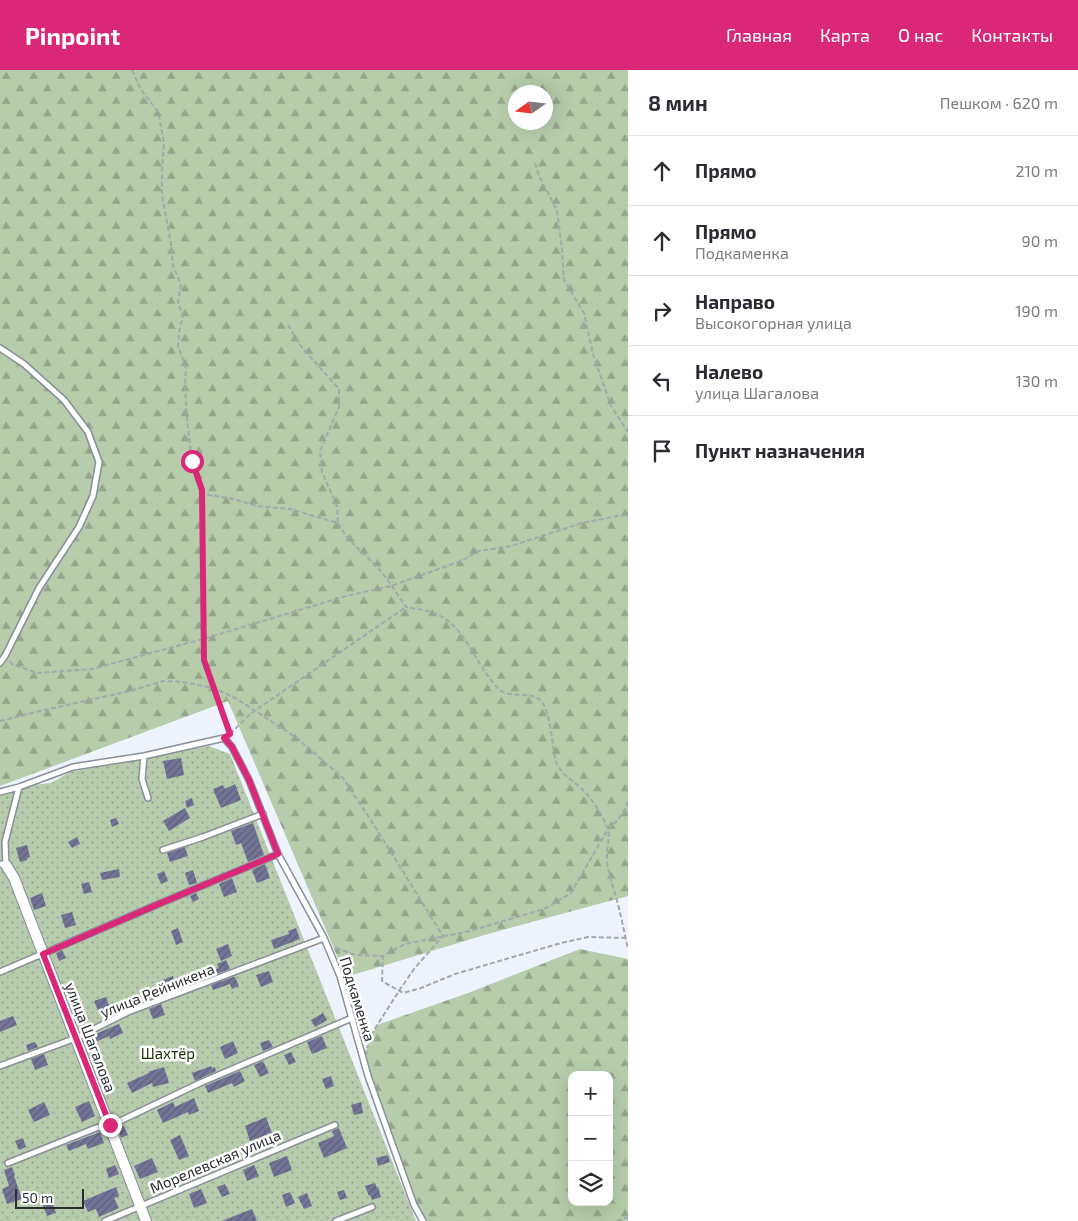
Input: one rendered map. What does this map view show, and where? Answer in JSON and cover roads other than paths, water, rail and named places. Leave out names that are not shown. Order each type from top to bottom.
[{"type":"street","name":"улица Шагалова","points":[[3,864],[14,878],[146,1221]]},
{"type":"lane","points":[[0,348],[24,364],[64,400],[88,432],[99,462],[94,496],[79,527],[39,588],[5,656],[0,662]]},
{"type":"lane","name":"Подкаменка","points":[[144,756],[224,738],[232,747],[245,772],[278,854],[324,938],[340,976],[368,1076],[414,1205],[423,1221]]},
{"type":"lane","points":[[0,792],[73,767],[144,756],[142,779],[148,798]]},
{"type":"lane","points":[[3,864],[5,842],[19,787]]},
{"type":"lane","points":[[163,850],[263,814]]},
{"type":"lane","points":[[0,972],[278,854]]},
{"type":"lane","name":"улица Рейникена","points":[[0,1066],[76,1038],[128,1012],[324,938]]},
{"type":"lane","points":[[8,1163],[96,1128],[110,1125],[200,1083],[352,1018]]},
{"type":"lane","name":"Морелевская улица","points":[[105,1221],[335,1125]]},
{"type":"lane","points":[[336,1221],[372,1207]]},
{"type":"park label","name":"Шахтёр","points":[[168,1053]]}]
